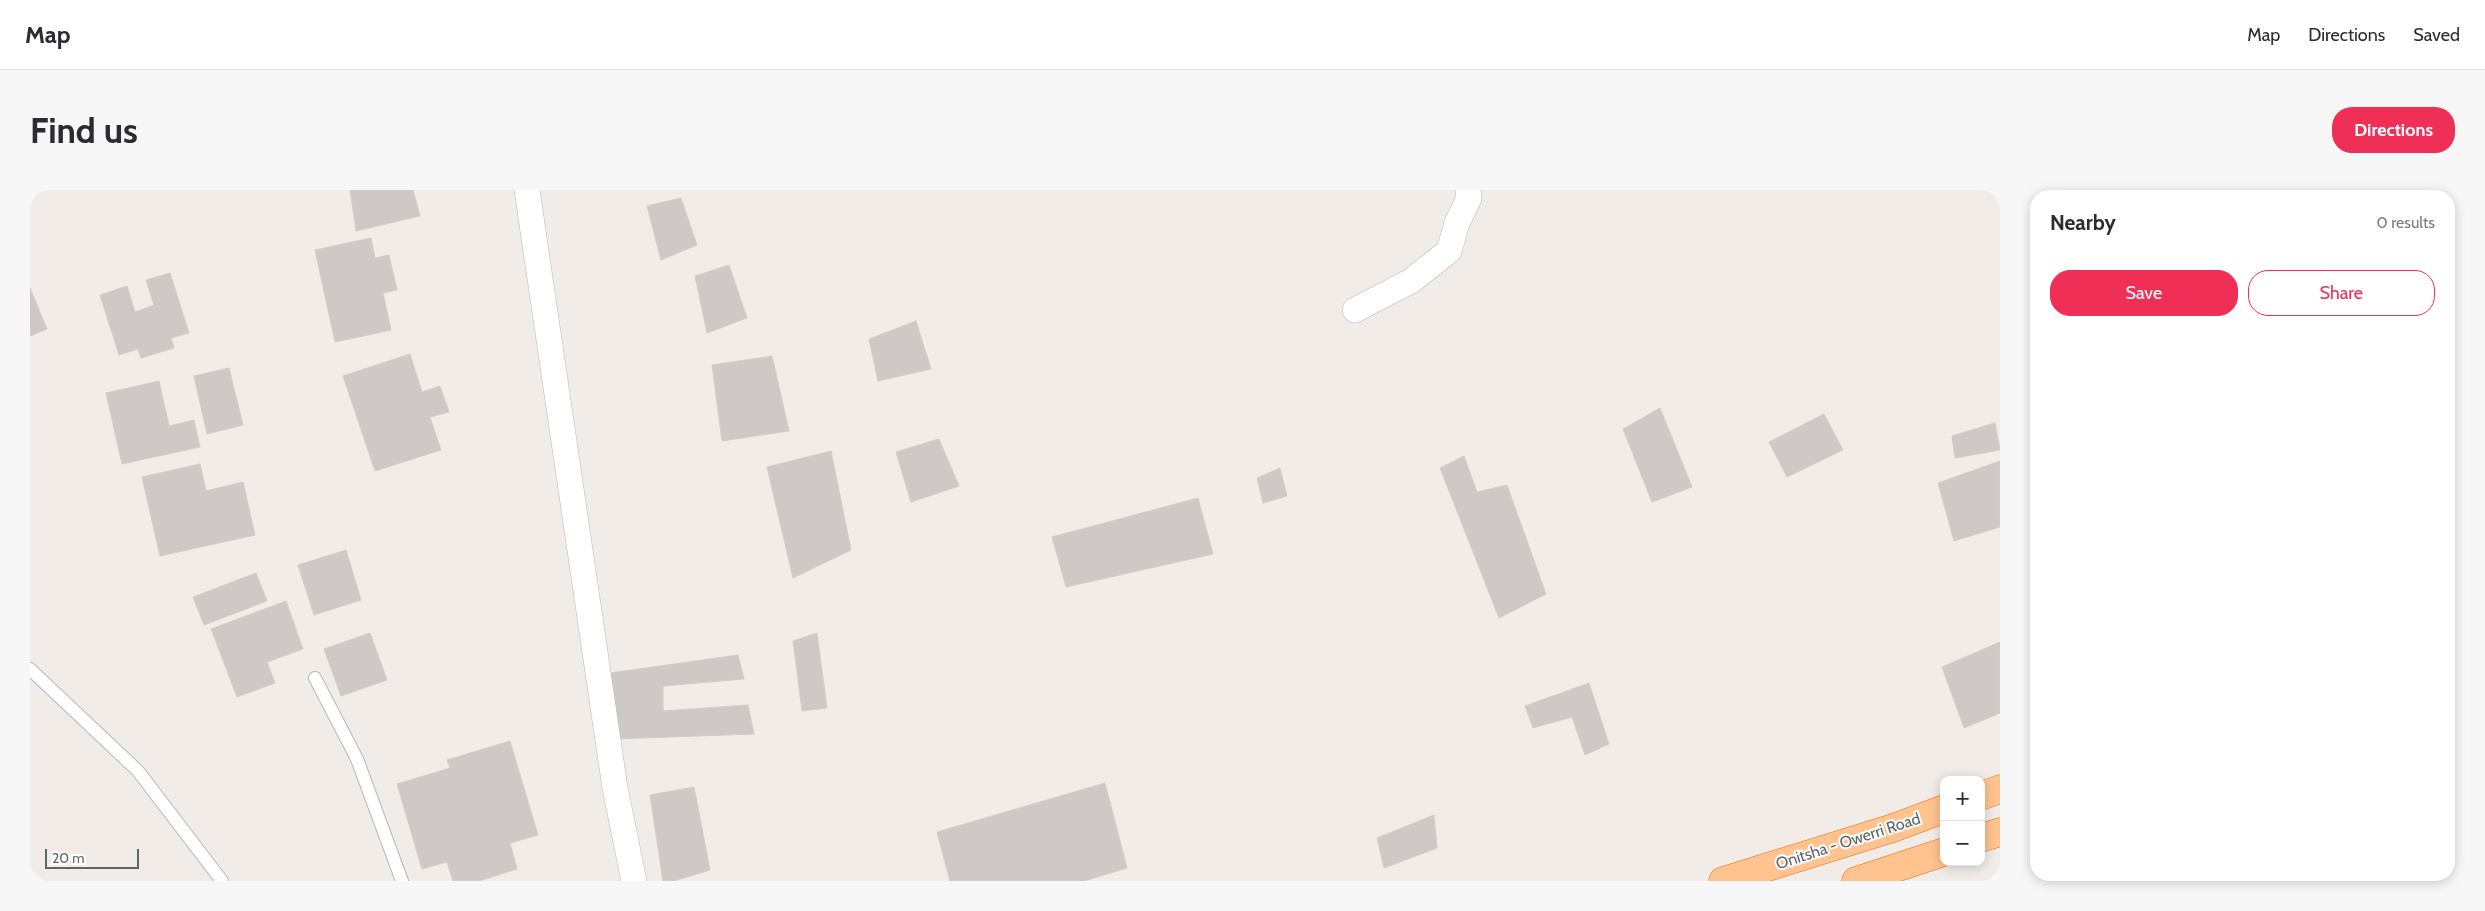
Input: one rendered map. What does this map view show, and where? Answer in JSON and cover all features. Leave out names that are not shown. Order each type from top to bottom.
[{"type":"highway","points":[[1985,795],[2000,789]]},
{"type":"highway","name":"Onitsha - Owerri Road","points":[[1723,881],[1893,828],[1940,810]]},
{"type":"highway","points":[[1985,837],[2000,832]]},
{"type":"highway","points":[[1856,881],[1940,853]]},
{"type":"street","points":[[527,190],[615,788],[634,881]]},
{"type":"street","points":[[1355,310],[1411,281],[1449,252],[1458,223],[1469,198],[1468,190]]},
{"type":"lane","points":[[30,669],[138,771],[222,881]]},
{"type":"lane","points":[[315,678],[357,759],[402,881]]},
{"type":"building","points":[[350,190],[413,190],[420,216],[356,231]]},
{"type":"building","points":[[681,198],[697,245],[661,260],[647,206]]},
{"type":"building","points":[[371,238],[375,258],[389,255],[397,290],[383,293],[391,330],[335,342],[315,250]]},
{"type":"building","points":[[729,265],[747,318],[707,333],[695,276]]},
{"type":"building","points":[[170,273],[189,333],[171,338],[174,348],[141,358],[138,349],[119,355],[100,295],[127,286],[135,312],[154,305],[146,280]]},
{"type":"building","points":[[30,288],[47,329],[30,336]]},
{"type":"building","points":[[916,321],[931,369],[878,381],[869,339]]},
{"type":"building","points":[[410,354],[422,392],[440,386],[449,412],[430,417],[441,450],[375,471],[343,376]]},
{"type":"building","points":[[772,356],[789,431],[722,441],[712,365]]},
{"type":"building","points":[[229,368],[243,425],[207,434],[194,376]]},
{"type":"building","points":[[159,381],[169,426],[194,420],[200,447],[122,464],[106,393]]},
{"type":"building","points":[[1660,408],[1692,487],[1652,502],[1623,429]]},
{"type":"building","points":[[1824,414],[1843,450],[1787,477],[1769,442]]},
{"type":"building","points":[[1995,423],[2000,450],[1955,458],[1952,436]]},
{"type":"building","points":[[939,439],[959,486],[911,502],[896,452]]},
{"type":"building","points":[[831,451],[851,550],[793,578],[767,467]]},
{"type":"building","points":[[1464,456],[1477,492],[1507,485],[1546,594],[1499,618],[1440,468]]},
{"type":"building","points":[[2000,461],[2000,527],[1954,541],[1938,483]]},
{"type":"building","points":[[200,464],[206,491],[243,482],[255,535],[160,556],[142,477]]},
{"type":"building","points":[[1280,468],[1287,496],[1263,503],[1257,478]]},
{"type":"building","points":[[1198,498],[1213,554],[1066,587],[1052,537]]},
{"type":"building","points":[[346,550],[361,600],[314,615],[298,565]]},
{"type":"building","points":[[256,573],[267,601],[204,625],[193,597]]},
{"type":"building","points":[[286,601],[303,649],[267,662],[275,683],[237,697],[211,629]]},
{"type":"building","points":[[370,633],[387,680],[341,696],[324,649]]},
{"type":"building","points":[[817,633],[827,708],[802,711],[793,641]]},
{"type":"building","points":[[2000,642],[2000,713],[1964,728],[1942,667]]},
{"type":"building","points":[[738,655],[744,679],[663,686],[663,711],[748,705],[754,734],[615,739],[610,673]]},
{"type":"building","points":[[1589,683],[1609,744],[1585,755],[1572,717],[1533,728],[1525,706]]},
{"type":"building","points":[[510,741],[538,835],[510,843],[517,869],[479,881],[453,881],[447,862],[422,869],[397,784],[450,768],[447,760]]},
{"type":"building","points":[[1105,783],[1127,868],[1084,881],[950,881],[937,832]]},
{"type":"building","points":[[694,787],[710,870],[674,881],[663,881],[650,795]]},
{"type":"building","points":[[1434,815],[1437,848],[1384,868],[1377,838]]}]
